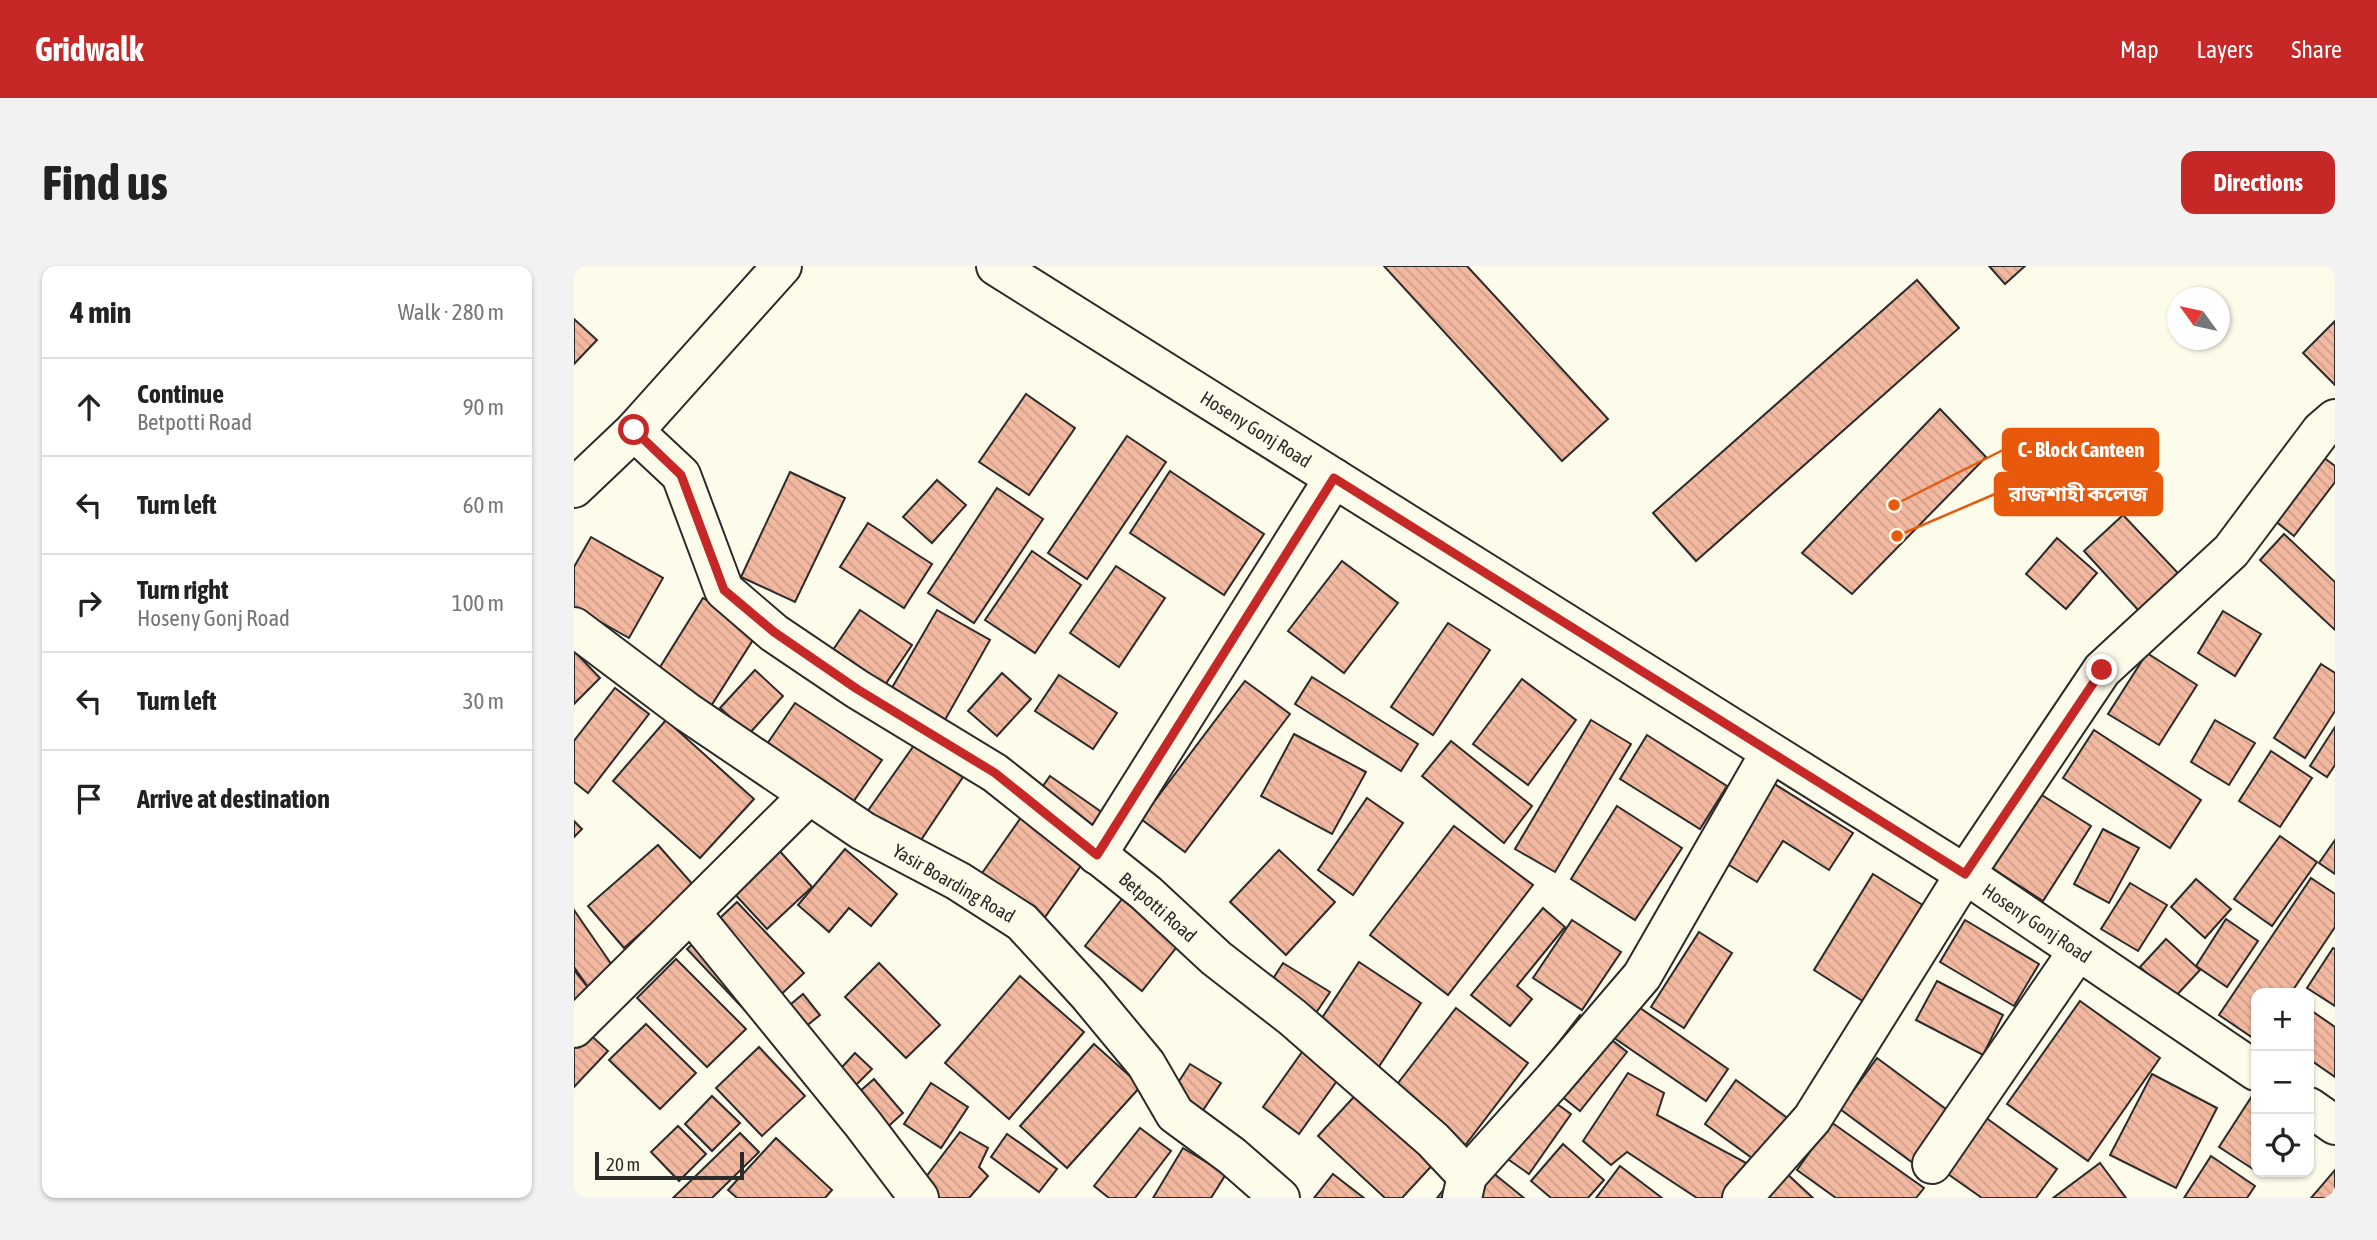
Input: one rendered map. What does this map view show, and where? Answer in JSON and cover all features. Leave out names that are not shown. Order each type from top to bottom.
[{"type":"main road","points":[[574,488],[634,430],[782,266]]},
{"type":"main road","name":"Hoseny Gonj Road","points":[[996,266],[1965,874],[2251,1068]]},
{"type":"main road","points":[[1742,1198],[1812,1119],[1965,874],[2102,670],[2231,551],[2321,431],[2335,419]]},
{"type":"main road","name":"Betpotti Road","points":[[634,430],[681,475],[724,590],[774,632],[846,682],[995,773],[1146,893],[1216,958],[1311,1034],[1433,1140],[1464,1187]]},
{"type":"main road","points":[[1097,855],[1334,478]]},
{"type":"main road","name":"Yasir Boarding Road","points":[[574,627],[687,712],[863,831],[958,881],[1022,922],[1088,993],[1146,1064],[1175,1114],[1232,1156],[1280,1198]]},
{"type":"main road","points":[[1464,1187],[1642,976],[1770,752]]},
{"type":"main road","points":[[574,1028],[692,914],[809,795]]},
{"type":"main road","points":[[692,914],[863,1124],[919,1198]]},
{"type":"main road","points":[[1932,1164],[2078,951]]},
{"type":"main road","points":[[2314,1110],[2335,1125]]},
{"type":"building","points":[[1384,266],[1467,266],[1608,419],[1562,461]]},
{"type":"building","points":[[1989,266],[2025,266],[2005,284]]},
{"type":"building","points":[[1917,280],[1959,328],[1696,561],[1653,513]]},
{"type":"building","points":[[574,319],[597,340],[574,364]]},
{"type":"building","points":[[2335,321],[2335,385],[2303,353]]},
{"type":"building","points":[[1026,394],[1075,428],[1029,495],[979,462]]},
{"type":"building","points":[[1940,409],[1986,457],[1852,594],[1802,553]]},
{"type":"building","points":[[1127,436],[1166,462],[1087,579],[1048,553]]},
{"type":"building","points":[[2312,449],[2335,466],[2335,482],[2294,536],[2265,513]]},
{"type":"building","points":[[1170,471],[1264,534],[1224,595],[1130,533]]},
{"type":"building","points":[[790,472],[845,498],[795,602],[741,577]]},
{"type":"building","points":[[937,480],[966,505],[932,543],[903,517]]},
{"type":"building","points":[[997,488],[1043,519],[974,623],[928,593]]},
{"type":"building","points":[[2123,515],[2177,572],[2176,579],[2140,612],[2084,551]]},
{"type":"building","points":[[868,523],[932,564],[904,608],[840,567]]},
{"type":"building","points":[[2284,534],[2335,582],[2335,630],[2260,560]]},
{"type":"building","points":[[591,537],[663,578],[629,638],[574,607],[574,567]]},
{"type":"building","points":[[2057,538],[2097,573],[2066,609],[2026,574]]},
{"type":"building","points":[[1032,551],[1081,585],[1035,653],[985,620]]},
{"type":"building","points":[[1342,561],[1398,603],[1344,673],[1288,631]]},
{"type":"building","points":[[1116,566],[1165,598],[1119,667],[1070,633]]},
{"type":"building","points":[[703,598],[758,632],[711,706],[657,672]]},
{"type":"building","points":[[860,610],[912,645],[870,707],[818,672]]},
{"type":"building","points":[[937,610],[990,640],[932,743],[878,712]]},
{"type":"building","points":[[2223,611],[2261,634],[2235,676],[2198,653]]},
{"type":"building","points":[[1448,623],[1490,650],[1433,735],[1391,707]]},
{"type":"building","points":[[574,651],[600,678],[574,704]]},
{"type":"building","points":[[2147,653],[2197,685],[2159,745],[2108,714]]},
{"type":"building","points":[[2321,664],[2335,673],[2335,711],[2305,758],[2274,738]]},
{"type":"building","points":[[755,670],[783,696],[749,734],[720,708]]},
{"type":"building","points":[[1002,673],[1031,699],[997,736],[968,711]]},
{"type":"building","points":[[1059,675],[1117,713],[1093,749],[1035,711]]},
{"type":"building","points":[[1312,677],[1418,744],[1401,771],[1295,704]]},
{"type":"building","points":[[1522,679],[1576,720],[1528,785],[1473,744]]},
{"type":"building","points":[[1245,681],[1290,714],[1185,852],[1141,819]]},
{"type":"building","points":[[615,688],[649,714],[588,793],[574,782],[574,741]]},
{"type":"building","points":[[795,703],[882,760],[851,805],[765,747]]},
{"type":"building","points":[[666,720],[754,799],[700,858],[613,781]]},
{"type":"building","points":[[1591,720],[1631,744],[1555,872],[1515,849]]},
{"type":"building","points":[[2215,720],[2255,743],[2229,785],[2191,762]]},
{"type":"building","points":[[2335,727],[2335,765],[2327,777],[2310,766]]},
{"type":"building","points":[[2094,730],[2201,800],[2170,848],[2063,778]]},
{"type":"building","points":[[1294,734],[1366,772],[1332,834],[1261,796]]},
{"type":"building","points":[[1647,735],[1727,786],[1700,829],[1620,779]]},
{"type":"building","points":[[1451,741],[1532,806],[1504,843],[1422,776]]},
{"type":"building","points":[[915,744],[963,777],[917,846],[867,812]]},
{"type":"building","points":[[2271,751],[2312,778],[2280,827],[2239,801]]},
{"type":"building","points":[[1050,776],[1113,820],[1043,920],[980,876]]},
{"type":"building","points":[[1768,780],[1853,833],[1829,870],[1783,841],[1757,882],[1719,859]]},
{"type":"building","points":[[2029,787],[2091,826],[2043,901],[1981,861]]},
{"type":"building","points":[[1367,798],[1403,823],[1353,895],[1318,870]]},
{"type":"building","points":[[1617,806],[1682,848],[1635,920],[1571,879]]},
{"type":"building","points":[[574,821],[582,829],[574,837]]},
{"type":"building","points":[[1454,826],[1533,885],[1448,995],[1370,935]]},
{"type":"building","points":[[2103,829],[2139,848],[2109,903],[2074,884]]},
{"type":"building","points":[[2280,836],[2317,862],[2272,926],[2234,899]]},
{"type":"building","points":[[2335,840],[2335,874],[2319,863]]},
{"type":"building","points":[[658,845],[694,886],[624,948],[588,906]]},
{"type":"building","points":[[777,848],[812,887],[767,929],[731,890]]},
{"type":"building","points":[[845,849],[897,894],[871,926],[849,908],[829,932],[798,905]]},
{"type":"building","points":[[1279,850],[1335,902],[1286,955],[1230,902]]},
{"type":"building","points":[[1873,874],[1929,909],[1869,1005],[1814,970]]},
{"type":"building","points":[[1141,875],[1198,920],[1142,991],[1085,946]]},
{"type":"building","points":[[2311,878],[2335,894],[2335,927],[2294,988],[2251,988],[2251,1037],[2219,1015]]},
{"type":"building","points":[[2196,879],[2231,909],[2205,938],[2171,907]]},
{"type":"building","points":[[2130,883],[2167,905],[2138,951],[2101,929]]},
{"type":"building","points":[[737,902],[804,973],[754,1020],[687,949]]},
{"type":"building","points":[[1543,908],[1565,927],[1517,986],[1532,999],[1510,1026],[1471,995]]},
{"type":"building","points":[[574,910],[616,971],[590,990],[574,967]]},
{"type":"building","points":[[2226,919],[2258,941],[2227,987],[2196,966]]},
{"type":"building","points":[[1572,920],[1621,952],[1582,1010],[1533,978]]},
{"type":"building","points":[[1965,920],[2039,964],[2014,1006],[1940,962]]},
{"type":"building","points":[[1699,932],[1732,953],[1684,1028],[1651,1007]]},
{"type":"building","points":[[2166,939],[2200,970],[2174,998],[2140,967]]},
{"type":"building","points":[[2333,948],[2335,949],[2335,1006],[2314,992],[2314,988],[2307,988]]},
{"type":"building","points":[[676,959],[746,1029],[707,1067],[637,998]]},
{"type":"building","points":[[1359,962],[1421,1003],[1378,1068],[1316,1027]]},
{"type":"building","points":[[879,963],[940,1025],[906,1058],[845,997]]},
{"type":"building","points":[[1283,963],[1330,992],[1314,1016],[1267,988]]},
{"type":"building","points":[[574,970],[589,989],[574,1001]]},
{"type":"building","points":[[1020,976],[1084,1032],[1009,1119],[945,1063]]},
{"type":"building","points":[[1937,981],[2003,1015],[1983,1055],[1916,1020]]},
{"type":"building","points":[[1610,987],[1728,1069],[1706,1101],[1588,1020]]},
{"type":"building","points":[[803,994],[820,1015],[778,1049],[761,1029]]},
{"type":"building","points":[[2080,1001],[2160,1058],[2088,1161],[2007,1104]]},
{"type":"building","points":[[1456,1008],[1528,1063],[1460,1152],[1388,1096]]},
{"type":"building","points":[[2314,1012],[2335,1027],[2335,1077],[2314,1062]]},
{"type":"building","points":[[1580,1015],[1627,1052],[1580,1111],[1534,1074]]},
{"type":"building","points":[[574,1020],[608,1051],[574,1087]]},
{"type":"building","points":[[646,1024],[696,1073],[660,1109],[609,1060]]},
{"type":"building","points":[[1094,1044],[1141,1086],[1067,1168],[1020,1126]]},
{"type":"building","points":[[1307,1045],[1344,1071],[1299,1134],[1263,1107]]},
{"type":"building","points":[[759,1047],[805,1096],[762,1136],[716,1088]]},
{"type":"building","points":[[855,1053],[872,1069],[847,1094],[832,1078]]},
{"type":"building","points":[[1877,1058],[1954,1115],[1917,1166],[1840,1109]]},
{"type":"building","points":[[1190,1064],[1221,1083],[1190,1130],[1160,1111]]},
{"type":"building","points":[[1628,1073],[1664,1093],[1657,1115],[1752,1166],[1730,1198],[1697,1198],[1627,1152],[1611,1165],[1583,1141]]},
{"type":"building","points":[[2152,1074],[2217,1108],[2176,1188],[2110,1155]]},
{"type":"building","points":[[874,1079],[903,1113],[881,1133],[852,1098]]},
{"type":"building","points":[[1736,1080],[1790,1120],[1759,1163],[1705,1124]]},
{"type":"building","points":[[1525,1081],[1571,1114],[1529,1174],[1482,1141]]},
{"type":"building","points":[[931,1083],[968,1107],[941,1148],[904,1124]]},
{"type":"building","points":[[1362,1088],[1438,1159],[1402,1198],[1385,1198],[1318,1136]]},
{"type":"building","points":[[712,1096],[740,1123],[712,1151],[685,1124]]},
{"type":"building","points":[[2251,1098],[2251,1168],[2219,1147]]},
{"type":"building","points":[[1978,1112],[2057,1169],[2036,1198],[1982,1198],[1938,1167]]},
{"type":"building","points":[[1831,1122],[1924,1188],[1916,1198],[1836,1198],[1797,1170]]},
{"type":"building","points":[[678,1126],[706,1154],[679,1181],[651,1152]]},
{"type":"building","points":[[1140,1128],[1171,1151],[1135,1198],[1109,1198],[1094,1186]]},
{"type":"building","points":[[960,1132],[988,1148],[979,1167],[988,1176],[969,1198],[910,1198]]},
{"type":"building","points":[[740,1133],[759,1152],[712,1198],[673,1198]]},
{"type":"building","points":[[1007,1134],[1057,1169],[1039,1192],[991,1157]]},
{"type":"building","points":[[776,1138],[832,1190],[825,1198],[737,1198],[728,1190]]},
{"type":"building","points":[[1563,1144],[1604,1180],[1588,1198],[1551,1198],[1531,1181]]},
{"type":"building","points":[[1183,1148],[1226,1174],[1211,1198],[1153,1198]]},
{"type":"building","points":[[1471,1155],[1524,1198],[1437,1198]]},
{"type":"building","points":[[2211,1156],[2255,1186],[2247,1198],[2184,1198]]},
{"type":"building","points":[[2100,1163],[2126,1198],[2053,1198]]},
{"type":"building","points":[[1620,1166],[1662,1198],[1596,1198]]},
{"type":"building","points":[[1783,1170],[1813,1198],[1757,1198]]},
{"type":"building","points":[[2335,1170],[2335,1198],[2311,1198]]},
{"type":"building","points":[[1333,1174],[1364,1198],[1314,1198]]},
{"type":"place","name":"C- Block Canteen","points":[[1894,505]]},
{"type":"place","name":"রাজশাহী কলেজ","points":[[1897,536]]},
{"type":"route","points":[[634,430],[681,475],[724,590],[774,632],[857,689],[995,773],[1097,855],[1334,478],[1965,874],[2102,670]]}]
